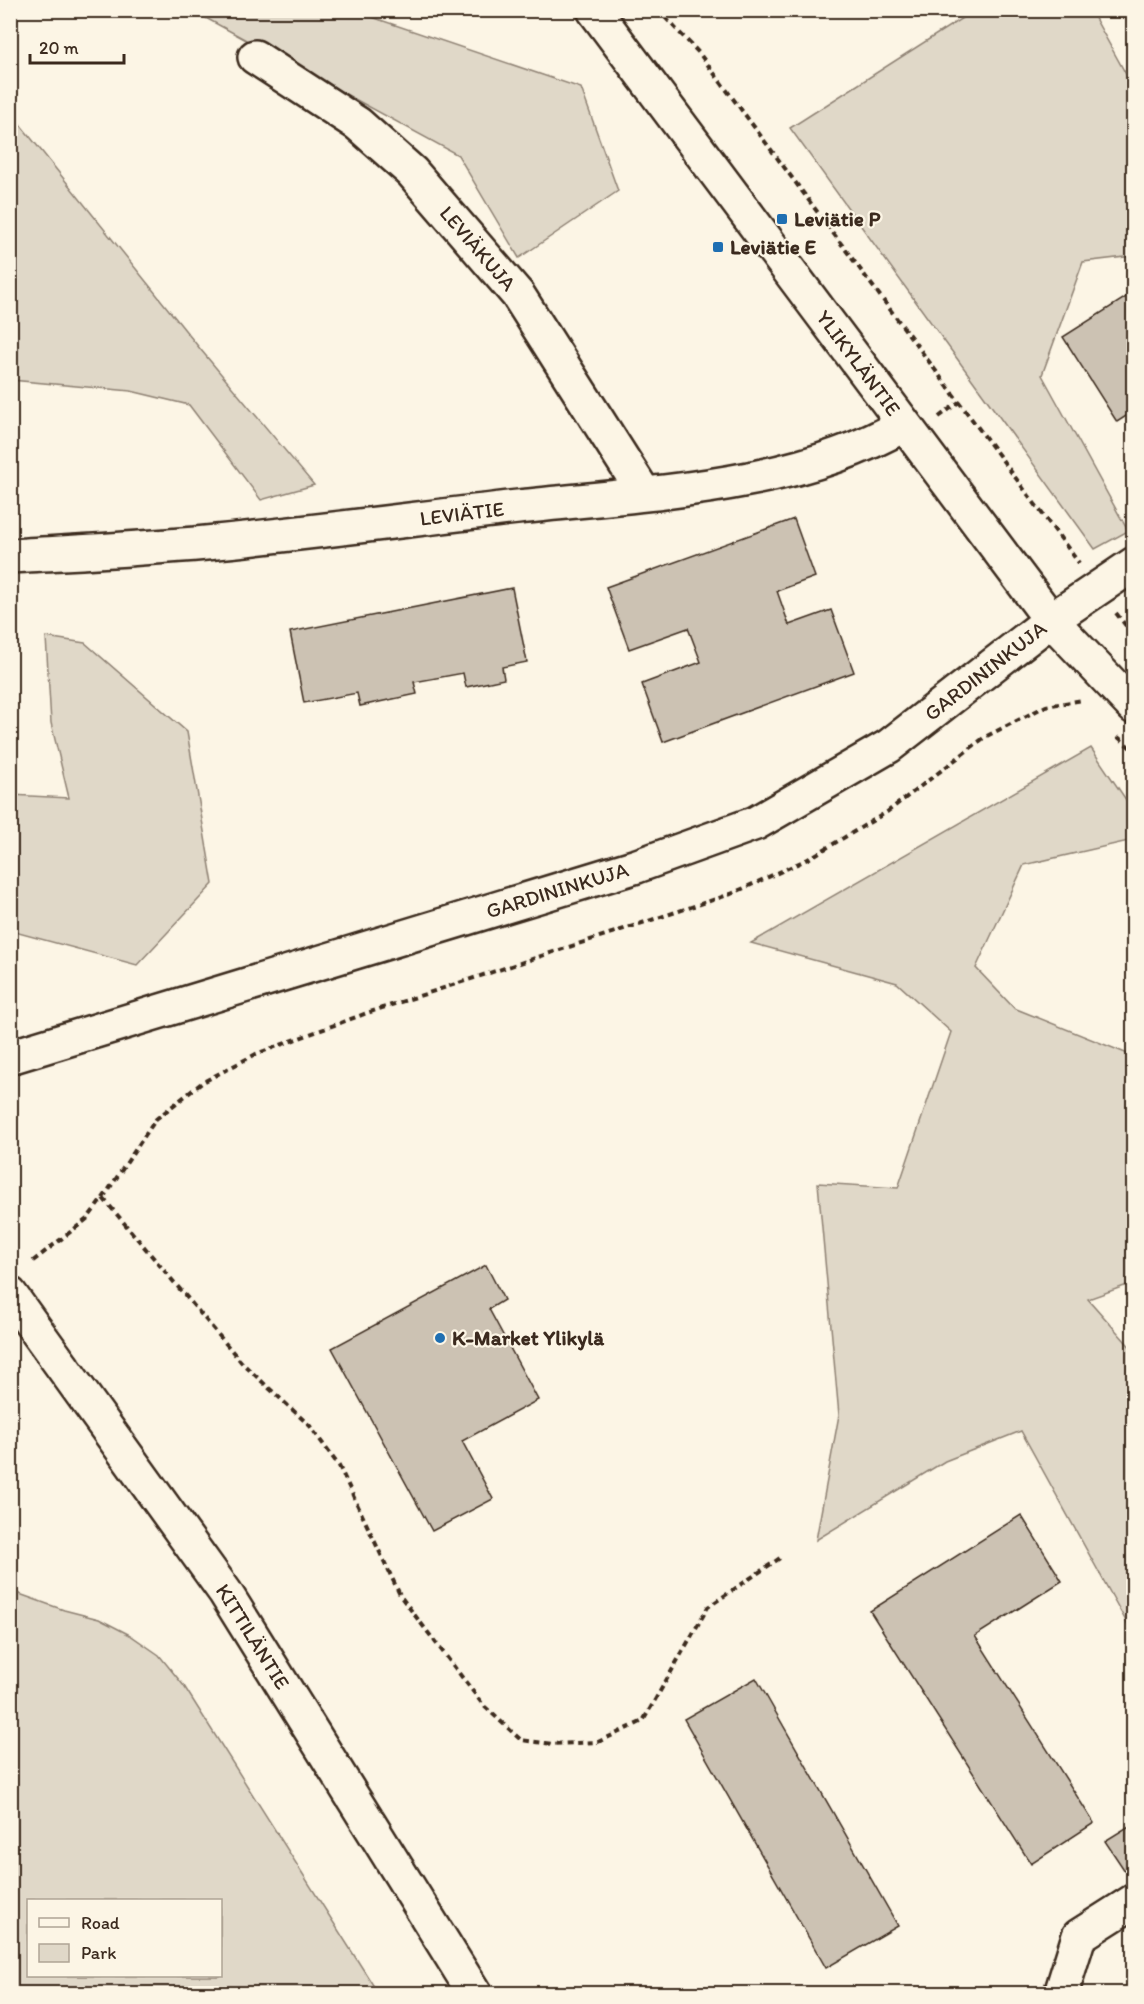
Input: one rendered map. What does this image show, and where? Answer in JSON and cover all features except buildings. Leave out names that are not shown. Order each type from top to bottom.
[{"type":"street","name":"YLIKYLÄNTIE","points":[[594,10],[1051,620],[1134,706]]},
{"type":"street","name":"LEVIÄKUJA","points":[[255,57],[358,124],[412,172],[518,295],[644,493]]},
{"type":"street","name":"LEVIÄTIE","points":[[10,556],[206,543],[716,484],[802,467],[845,454],[880,439],[903,425]]},
{"type":"street","name":"GARDININKUJA","points":[[10,1057],[637,866],[756,823],[889,746],[1051,620],[1134,564]]},
{"type":"street","name":"KITTILÄNTIE","points":[[10,1294],[225,1592],[475,1994]]},
{"type":"street","points":[[1061,1994],[1079,1936],[1134,1901]]},
{"type":"path","points":[[658,10],[699,53],[1134,636]]},
{"type":"path","points":[[33,1261],[87,1219],[104,1198],[156,1119],[203,1082],[256,1054],[367,1013],[731,894],[808,859],[887,812],[985,737],[1046,706],[1080,701],[1109,682]]},
{"type":"path","points":[[104,1198],[243,1364],[310,1426],[339,1466],[401,1597],[484,1706],[521,1740],[552,1744],[598,1743],[643,1721],[708,1607],[780,1558]]},
{"type":"green space","points":[[193,11],[354,11],[581,88],[618,191],[519,258],[458,155]]},
{"type":"green space","points":[[973,11],[1091,11],[1133,87],[1133,256],[1083,262],[1042,375],[1128,531],[1095,549],[790,128]]},
{"type":"green space","points":[[11,113],[201,350],[314,485],[261,500],[189,405],[131,391],[11,380]]},
{"type":"green space","points":[[46,637],[85,643],[187,732],[213,884],[137,965],[11,931],[11,795],[69,798],[51,723]]},
{"type":"green space","points":[[1091,748],[1133,810],[1133,840],[1024,865],[976,968],[1014,1008],[1133,1056],[1133,1283],[1088,1299],[1133,1350],[1133,1634],[1021,1431],[945,1461],[816,1540],[839,1415],[818,1183],[898,1188],[951,1032],[897,983],[751,943]]},
{"type":"green space","points":[[11,1591],[64,1610],[99,1619],[130,1635],[159,1655],[184,1686],[378,1993],[11,1993]]},
{"type":"place","name":"Leviätie P","points":[[782,219]]},
{"type":"place","name":"Leviätie E","points":[[718,247]]},
{"type":"place","name":"K-Market Ylikylä","points":[[440,1338]]}]
